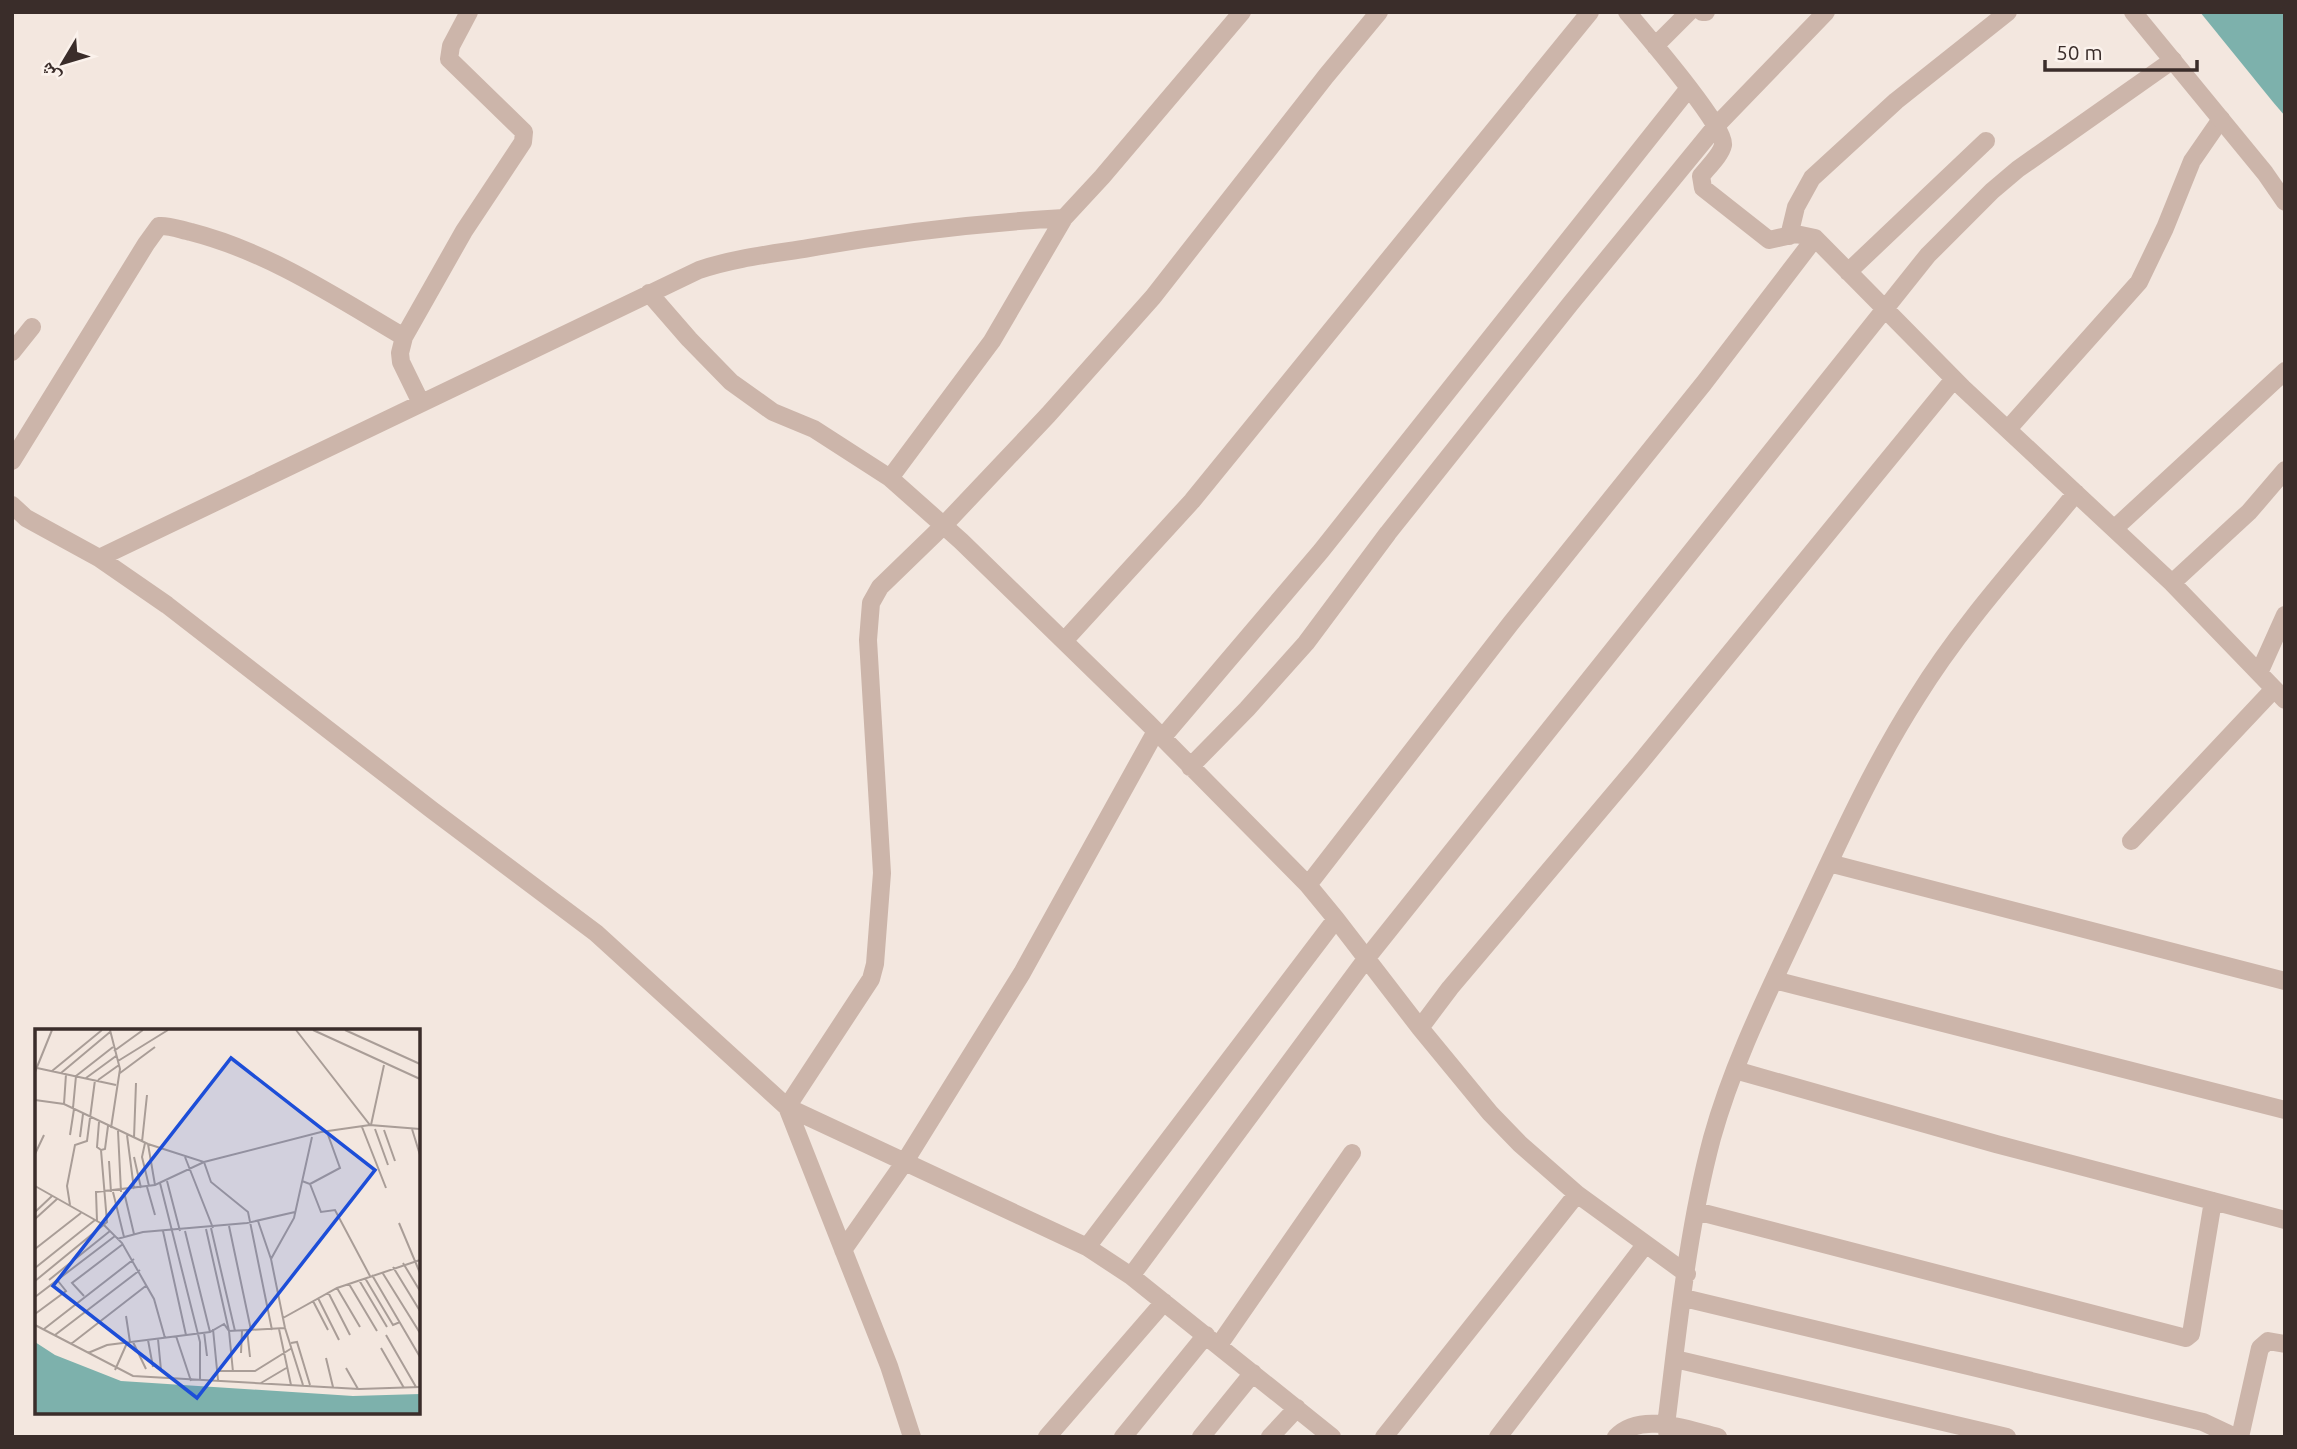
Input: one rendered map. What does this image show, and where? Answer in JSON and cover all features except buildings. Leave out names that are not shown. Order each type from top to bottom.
[{"type":"street","points":[[421,403],[401,362],[404,337],[464,231],[523,142],[524,132],[518,124],[449,59],[451,46],[469,12]]},
{"type":"street","points":[[890,478],[992,341],[1064,218],[1242,12]]},
{"type":"street","points":[[786,1107],[871,979],[875,964],[881,873],[868,640],[871,603],[880,587],[944,525],[1048,415],[1153,297],[1326,76],[1380,12]]},
{"type":"street","points":[[1064,641],[1192,501],[1590,12]]},
{"type":"street","points":[[1627,12],[1689,88],[1716,126],[1724,144],[1701,176],[1703,188],[1769,240],[1801,234],[1815,238],[1954,379],[2172,583],[2280,694],[2131,841]]},
{"type":"street","points":[[1655,46],[1689,12]]},
{"type":"street","points":[[1190,767],[1306,643],[1388,533],[1562,313],[1716,126],[1826,12]]},
{"type":"street","points":[[1789,236],[1796,207],[1812,178],[1896,101],[2008,12]]},
{"type":"street","points":[[2133,12],[2285,202]]},
{"type":"street","points":[[1131,1276],[1366,959],[1928,255],[2018,169],[2173,60]]},
{"type":"street","points":[[843,1250],[904,1164],[1022,973],[1159,734],[1329,541],[1689,88]]},
{"type":"street","points":[[2008,429],[2139,282],[2192,162],[2221,119]]},
{"type":"street","points":[[1848,272],[1986,141]]},
{"type":"street","points":[[99,558],[649,293],[721,262],[856,240],[1023,220],[1064,218]]},
{"type":"street","points":[[12,461],[159,226],[223,240],[250,251],[306,279],[404,337]]},
{"type":"street","points":[[1308,885],[1815,238]]},
{"type":"street","points":[[649,293],[731,382],[773,412],[814,429],[890,478],[944,525],[1159,734],[1308,885],[1420,1028],[1490,1113],[1520,1144],[1577,1194],[1687,1274]]},
{"type":"street","points":[[12,352],[32,327]]},
{"type":"street","points":[[2114,529],[2285,371]]},
{"type":"street","points":[[1420,1028],[1450,988],[1656,743],[1954,379]]},
{"type":"street","points":[[2172,583],[2249,512],[2285,470]]},
{"type":"street","points":[[1667,1431],[1696,1211],[1713,1138],[1735,1070],[1774,980],[1884,750],[1918,694],[1956,641],[2076,493]]},
{"type":"street","points":[[12,505],[26,517],[99,558],[167,605],[596,933],[786,1107],[1087,1247],[1131,1276],[1332,1437]]},
{"type":"street","points":[[2259,673],[2285,615]]},
{"type":"street","points":[[1829,863],[2285,981]]},
{"type":"street","points":[[1087,1247],[1336,919]]},
{"type":"street","points":[[1774,980],[2285,1110]]},
{"type":"street","points":[[1735,1070],[1996,1144],[2285,1220]]},
{"type":"street","points":[[786,1107],[888,1366],[912,1437]]},
{"type":"street","points":[[1123,1437],[1212,1340],[1352,1153]]},
{"type":"street","points":[[1384,1437],[1577,1194]]},
{"type":"street","points":[[1696,1211],[2186,1338],[2191,1334],[2213,1201]]},
{"type":"street","points":[[1498,1437],[1645,1245]]},
{"type":"street","points":[[1684,1298],[2203,1422],[2237,1437],[2260,1348],[2269,1341],[2285,1344]]},
{"type":"street","points":[[1047,1437],[1164,1302]]},
{"type":"street","points":[[1675,1359],[2007,1437]]},
{"type":"street","points":[[1201,1437],[1253,1373]]},
{"type":"street","points":[[1270,1437],[1297,1408]]},
{"type":"street","points":[[1616,1437],[1633,1425],[1718,1437]]},
{"type":"water","points":[[2200,12],[2285,12],[2285,116],[2273,102]]}]
